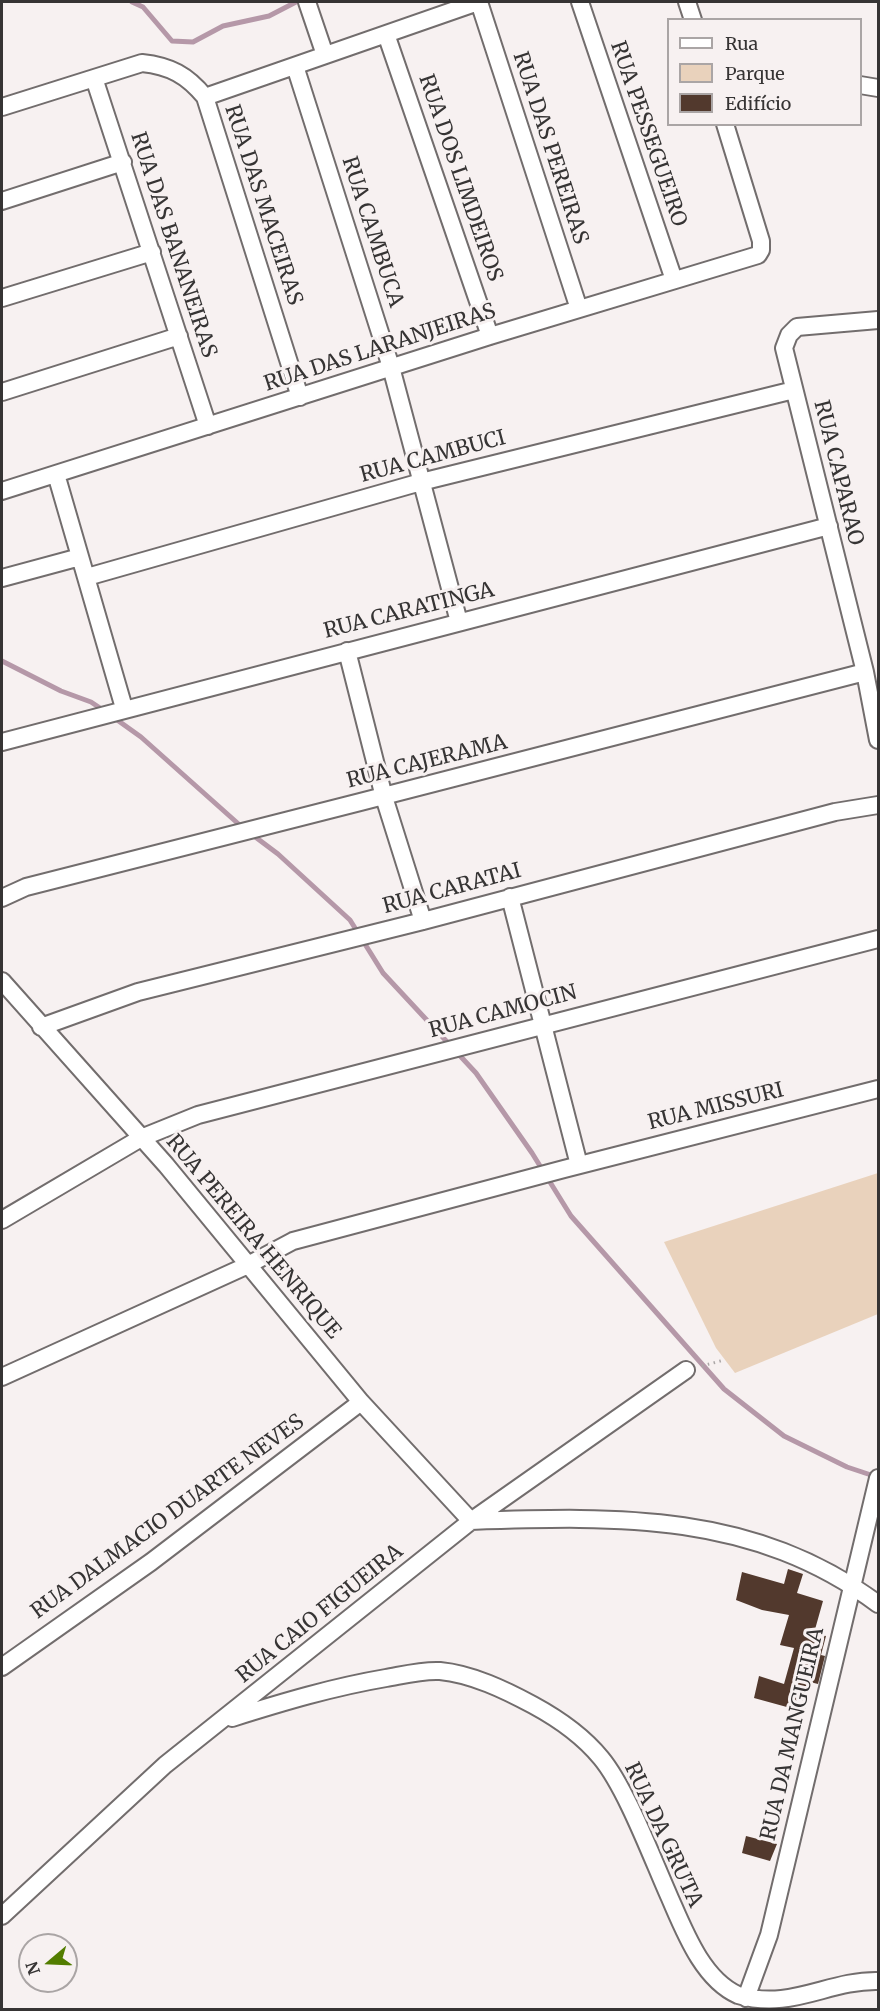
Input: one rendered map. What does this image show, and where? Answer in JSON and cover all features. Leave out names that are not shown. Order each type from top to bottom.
[{"type":"street","points":[[307,2],[325,55]]},
{"type":"street","points":[[205,97],[478,2]]},
{"type":"street","name":"RUA DAS PEREIRAS","points":[[478,2],[579,309]]},
{"type":"street","name":"RUA PESSEGUEIRO","points":[[580,2],[674,280]]},
{"type":"street","points":[[687,2],[692,18]]},
{"type":"street","name":"RUA DOS LIMDEIROS","points":[[386,34],[490,336]]},
{"type":"street","name":"RUA DAS MACEIRAS","points":[[94,78],[142,63],[162,65],[179,72],[205,97],[300,397]]},
{"type":"street","name":"RUA CAMBUCA","points":[[295,66],[391,367],[459,622]]},
{"type":"street","points":[[2,107],[94,78]]},
{"type":"street","name":"RUA DAS BANANEIRAS","points":[[94,78],[208,426]]},
{"type":"street","points":[[862,85],[879,87]]},
{"type":"street","name":"RUA DAS LARANJEIRAS","points":[[2,491],[490,336],[750,258],[762,250],[761,241],[726,126]]},
{"type":"street","points":[[2,201],[123,162]]},
{"type":"street","points":[[2,298],[152,252]]},
{"type":"street","name":"RUA CAPARAO","points":[[879,320],[797,327],[789,334],[784,348],[865,672],[879,740]]},
{"type":"street","points":[[2,392],[179,336]]},
{"type":"street","name":"RUA CAMBUCI","points":[[87,577],[422,482],[794,390]]},
{"type":"street","points":[[56,474],[87,577],[122,709]]},
{"type":"street","name":"RUA CARATINGA","points":[[2,742],[829,526]]},
{"type":"street","points":[[2,578],[80,557]]},
{"type":"street","points":[[347,651],[384,797],[423,921]]},
{"type":"street","name":"RUA CAJERAMA","points":[[2,898],[26,887],[212,840],[260,825],[384,797],[865,672]]},
{"type":"street","name":"RUA CARATAI","points":[[40,1027],[138,992],[423,921],[835,812],[879,806]]},
{"type":"street","points":[[510,897],[544,1024],[571,1167]]},
{"type":"street","name":"RUA CAMOCIN","points":[[2,1220],[141,1138],[198,1115],[879,939]]},
{"type":"street","name":"RUA PEREIRA HENRIQUE","points":[[2,981],[40,1027],[141,1138],[361,1401],[471,1521]]},
{"type":"street","name":"RUA MISSURI","points":[[2,1377],[246,1266],[293,1241],[571,1167],[879,1089]]},
{"type":"street","name":"RUA CAIO FIGUEIRA","points":[[2,1916],[165,1765],[471,1521],[686,1370]]},
{"type":"street","name":"RUA DALMACIO DUARTE NEVES","points":[[2,1667],[151,1562],[361,1401]]},
{"type":"street","name":"RUA DA MANGUEIRA","points":[[746,1998],[769,1935],[871,1504],[879,1479]]},
{"type":"street","points":[[471,1521],[557,1518],[678,1524],[738,1535],[799,1558],[852,1584],[879,1604]]},
{"type":"street","name":"RUA DA GRUTA","points":[[222,1720],[321,1691],[419,1672],[438,1671],[471,1677],[555,1717],[602,1758],[622,1794],[687,1937],[717,1981],[746,1998],[776,2004],[798,2001],[865,1981],[879,1981]]},
{"type":"path","points":[[719,1362],[724,1360]]},
{"type":"green space","points":[[878,1173],[878,1314],[735,1373],[716,1348],[664,1242]]},
{"type":"building","points":[[788,1569],[803,1574],[797,1593],[823,1601],[814,1633],[826,1636],[821,1655],[825,1656],[818,1684],[810,1682],[805,1712],[754,1698],[759,1676],[784,1684],[794,1648],[780,1645],[789,1615],[762,1610],[736,1600],[742,1572],[784,1584]]},
{"type":"building","points":[[746,1836],[777,1844],[770,1861],[742,1853]]},
{"type":"waterway","points":[[132,2],[143,7],[172,41],[193,42],[223,26],[269,16],[296,2]]},
{"type":"waterway","points":[[2,661],[61,691],[91,702],[106,712]]},
{"type":"waterway","points":[[113,717],[141,737],[243,828]]},
{"type":"waterway","points":[[250,833],[278,854],[350,920],[383,973],[476,1073],[532,1153],[571,1216],[724,1389],[784,1436],[847,1467],[877,1477]]}]
